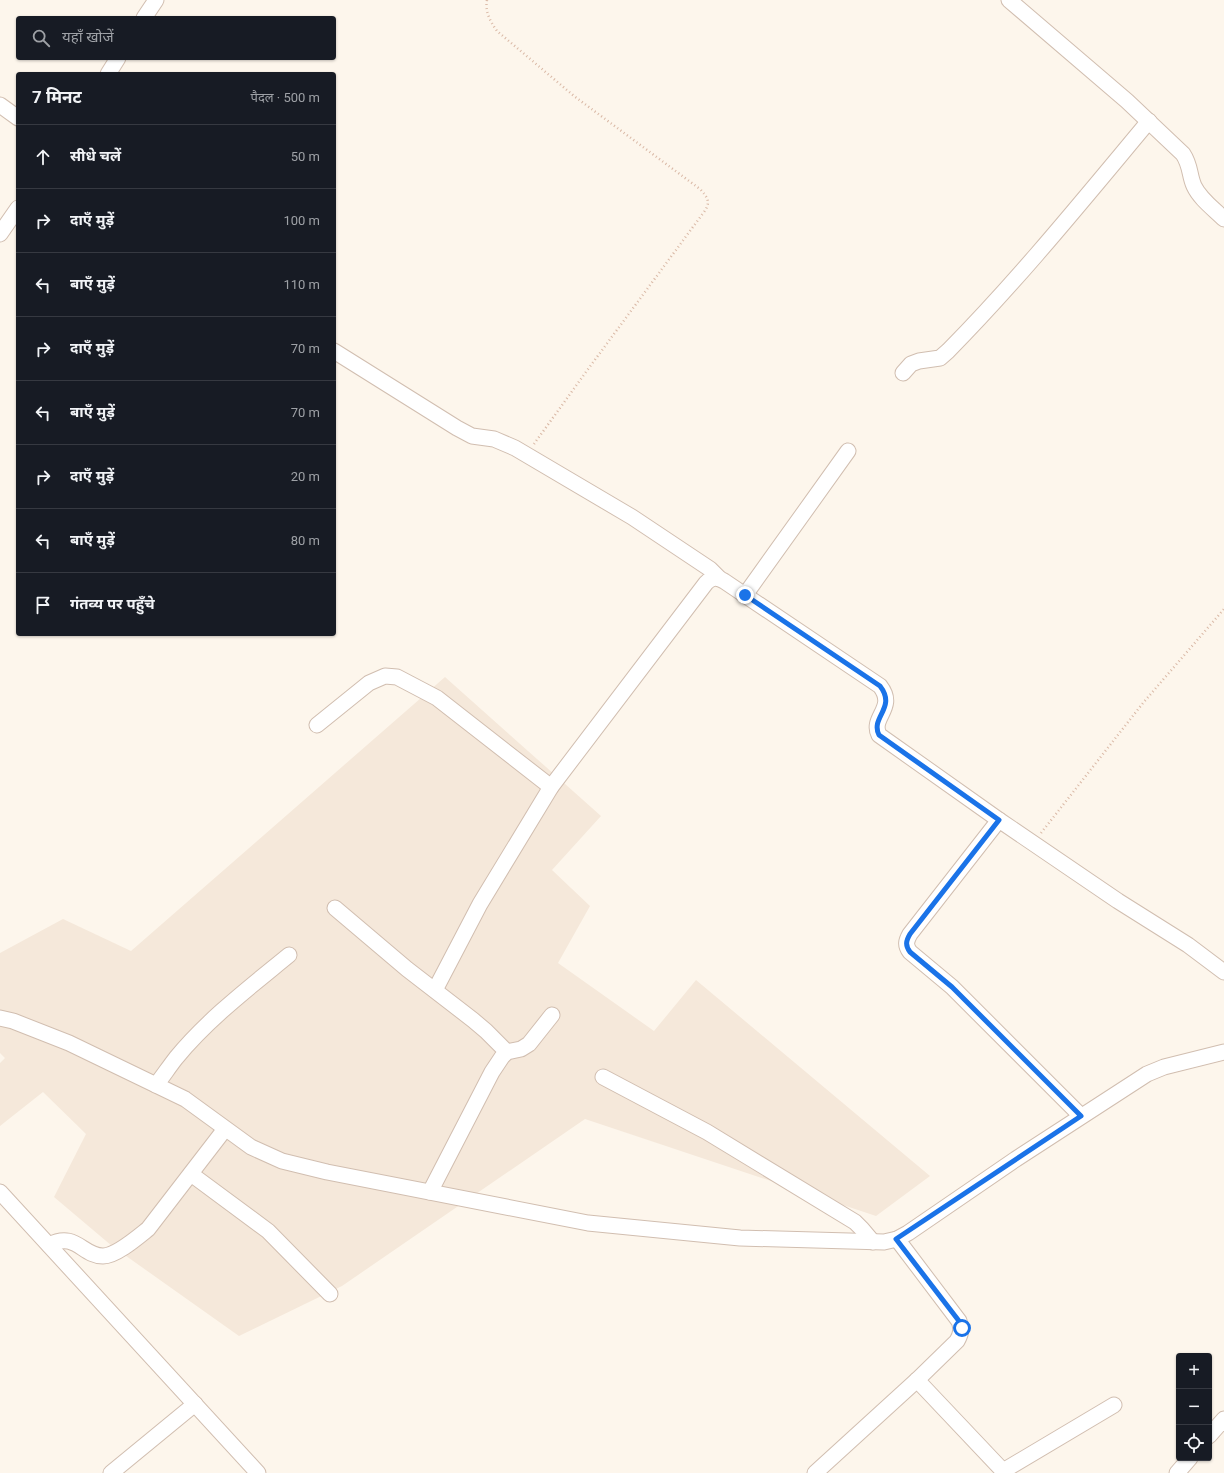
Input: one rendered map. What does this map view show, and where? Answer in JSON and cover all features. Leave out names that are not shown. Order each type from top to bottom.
[{"type":"street","points":[[145,16],[156,0]]},
{"type":"street","points":[[1009,0],[1079,59],[1149,121],[1183,154],[1188,162],[1195,188],[1224,219]]},
{"type":"street","points":[[109,72],[117,60]]},
{"type":"street","points":[[0,105],[16,117]]},
{"type":"street","points":[[903,373],[911,364],[919,361],[940,358],[990,309],[1149,121]]},
{"type":"street","points":[[0,234],[16,211]]},
{"type":"street","points":[[336,352],[457,428],[472,436],[494,439],[502,442],[632,517],[705,566],[719,578],[880,686],[887,699],[877,726],[879,735],[999,820],[1118,901],[1188,945],[1224,972]]},
{"type":"street","points":[[745,595],[848,451]]},
{"type":"street","points":[[435,990],[480,904],[550,787],[706,583],[710,579],[719,578]]},
{"type":"street","points":[[317,725],[369,683],[385,676],[397,678],[437,698],[550,787]]},
{"type":"street","points":[[999,820],[910,934],[906,942],[906,946],[910,952],[952,987],[1081,1116]]},
{"type":"street","points":[[335,908],[407,969],[486,1031],[507,1052]]},
{"type":"street","points":[[156,1085],[195,1037],[235,999],[289,955]]},
{"type":"street","points":[[430,1192],[492,1072],[502,1057],[507,1052],[521,1049],[529,1044],[552,1015]]},
{"type":"street","points":[[0,1018],[13,1021],[69,1043],[185,1099],[251,1147],[282,1161],[327,1172],[588,1223],[740,1238],[873,1242],[884,1242],[896,1239],[1147,1074],[1164,1067],[1224,1052]]},
{"type":"street","points":[[603,1077],[708,1132],[855,1222],[873,1242]]},
{"type":"street","points":[[49,1245],[57,1241],[66,1240],[93,1254],[104,1256],[112,1254],[148,1229],[225,1129]]},
{"type":"street","points":[[191,1174],[268,1231],[330,1294]]},
{"type":"street","points":[[0,1192],[258,1473]]},
{"type":"street","points":[[815,1473],[917,1380],[956,1341],[962,1328],[959,1321],[896,1239]]},
{"type":"street","points":[[917,1380],[1004,1472],[1114,1405]]},
{"type":"street","points":[[110,1473],[195,1404]]},
{"type":"street","points":[[1212,1433],[1224,1419]]},
{"type":"street","points":[[1177,1473],[1187,1461]]},
{"type":"path","points":[[487,0],[486,7],[489,19],[497,31],[574,96],[700,189],[708,199],[708,206],[704,212],[526,455]]},
{"type":"path","points":[[1034,843],[1143,703],[1224,609]]},
{"type":"shaded area","points":[[445,677],[601,816],[552,870],[590,906],[558,963],[654,1031],[696,980],[930,1176],[876,1216],[585,1119],[342,1286],[239,1336],[112,1246],[54,1197],[86,1134],[43,1092],[0,1126],[0,1063],[5,1058],[0,1053],[0,953],[63,919],[131,951]]},
{"type":"route","points":[[745,595],[880,686],[887,699],[877,726],[879,735],[999,820],[910,934],[906,942],[906,946],[910,952],[952,987],[1081,1116],[908,1233],[896,1239],[959,1321],[962,1328]]}]
